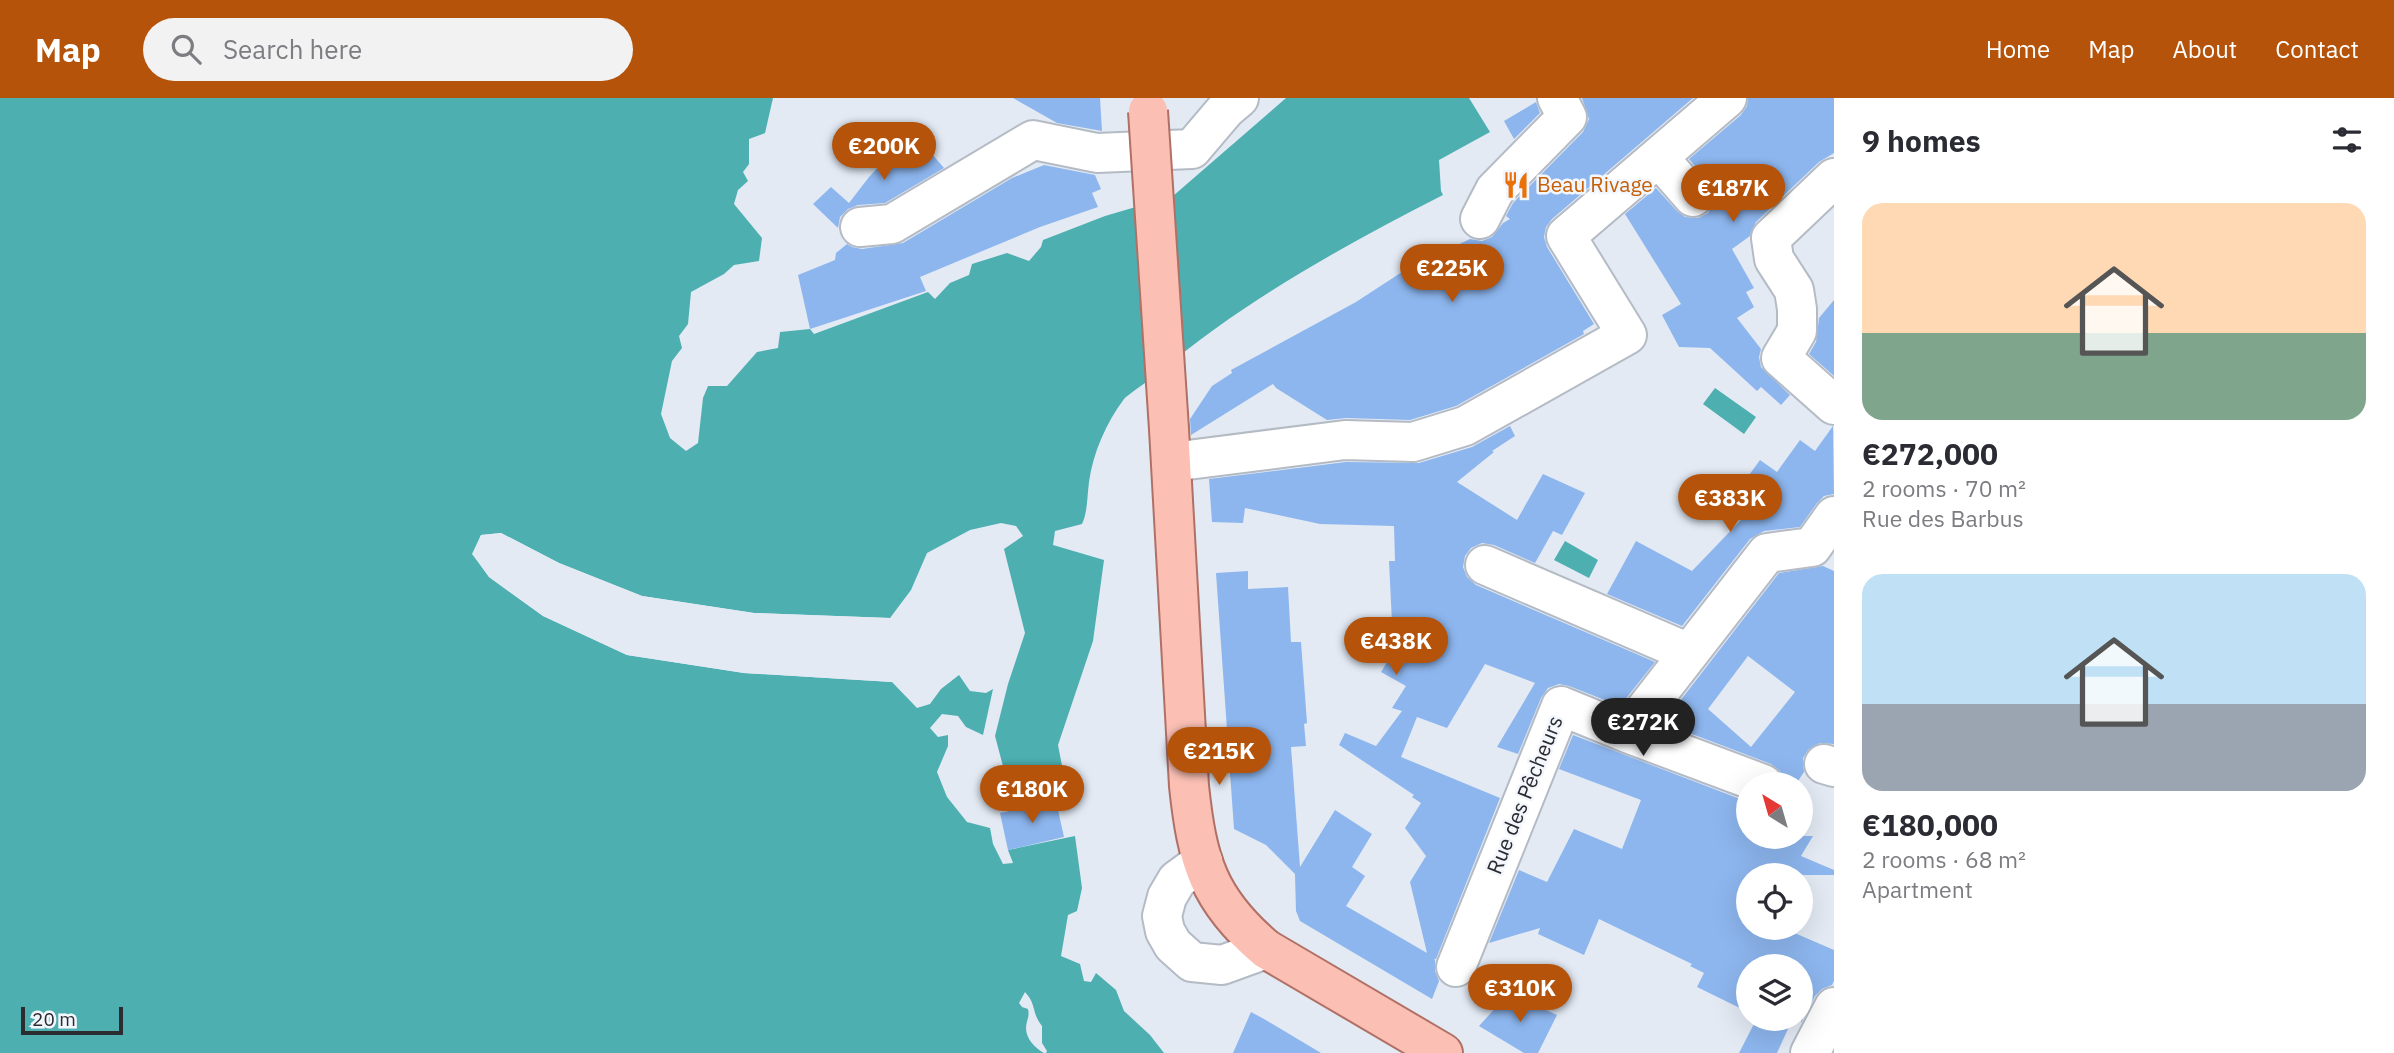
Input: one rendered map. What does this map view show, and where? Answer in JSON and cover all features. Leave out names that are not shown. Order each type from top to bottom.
[{"type":"main road","points":[[1147,105],[1189,786],[1193,822],[1203,860],[1211,885],[1225,909],[1266,949],[1443,1053]]},
{"type":"street","points":[[860,227],[892,224],[1033,140],[1097,153],[1192,149],[1226,109],[1239,98]]},
{"type":"street","points":[[1480,219],[1495,190],[1567,117],[1557,98]]},
{"type":"street","points":[[1170,445],[1345,440],[1413,442],[1465,426],[1627,335],[1566,236],[1727,98]]},
{"type":"street","points":[[1658,157],[1693,197]]},
{"type":"street","points":[[1834,178],[1771,237],[1774,259],[1794,290],[1797,309],[1797,331],[1781,358],[1834,405]]},
{"type":"street","points":[[1736,774],[1627,733],[1767,553],[1812,547],[1834,516]]},
{"type":"street","points":[[1485,565],[1689,653]]},
{"type":"street","name":"Rue des Pêcheurs","points":[[1456,967],[1561,706],[1627,733]]},
{"type":"street","points":[[1203,860],[1177,880],[1167,897],[1162,916],[1165,931],[1173,945],[1192,962],[1222,965],[1266,949]]},
{"type":"street","points":[[1810,1053],[1834,1007]]},
{"type":"water","points":[[0,98],[773,98],[765,133],[749,139],[749,164],[743,172],[748,181],[738,190],[734,204],[762,238],[759,261],[734,265],[724,274],[691,292],[688,324],[679,336],[682,348],[672,361],[661,414],[670,438],[686,451],[698,443],[703,398],[708,386],[727,386],[757,352],[778,348],[780,332],[810,329],[814,334],[928,292],[935,299],[950,283],[969,275],[972,264],[1007,253],[1029,261],[1041,247],[1043,240],[1105,216],[1173,196],[1286,98],[1469,98],[1490,132],[1439,160],[1443,195],[1334,253],[1227,320],[1127,396],[1112,418],[1094,460],[1082,524],[1055,531],[1053,545],[1104,560],[1093,641],[1058,745],[1064,776],[1022,786],[1017,766],[1004,770],[995,736],[1025,633],[1004,549],[1023,536],[1016,526],[1001,523],[970,530],[927,553],[911,590],[890,618],[754,613],[642,596],[559,563],[501,533],[481,535],[473,554],[489,577],[543,616],[627,655],[744,673],[892,682],[917,708],[930,704],[941,689],[959,675],[970,691],[986,693],[993,689],[983,735],[966,727],[958,716],[942,714],[930,728],[938,737],[948,735],[948,746],[937,772],[947,797],[967,822],[990,828],[993,844],[1003,864],[1013,863],[1008,850],[1075,836],[1082,888],[1077,911],[1068,915],[1061,956],[1080,964],[1084,981],[1091,982],[1096,973],[1116,990],[1124,1011],[1150,1035],[1164,1053],[1046,1053],[1042,1043],[1042,1026],[1025,992],[1019,1003],[1028,1009],[1028,1036],[1034,1046],[1044,1053],[0,1053]]},
{"type":"water","points":[[1715,388],[1756,417],[1744,434],[1703,404]]},
{"type":"water","points":[[1565,541],[1598,560],[1589,578],[1554,560]]},
{"type":"pier","points":[[501,533],[559,563],[642,596],[754,613],[890,618],[890,622],[753,617],[641,599],[558,566],[500,536],[483,538],[476,553],[491,574],[545,613],[628,652],[744,670],[892,678],[892,682],[744,673],[627,655],[543,616],[489,577],[472,554],[481,535]]},
{"type":"building","points":[[1013,98],[1100,98],[1102,131],[1057,123]]},
{"type":"building","points":[[1582,98],[1693,98],[1546,227],[1544,237],[1547,247],[1594,324],[1583,331],[1584,334],[1456,406],[1410,420],[1327,420],[1273,384],[1191,435],[1190,419],[1212,386],[1232,373],[1231,370],[1356,302],[1405,270],[1470,239],[1482,241],[1492,237],[1503,223],[1510,219],[1506,216],[1513,203],[1583,132],[1589,119]]},
{"type":"building","points":[[1748,98],[1834,98],[1834,153],[1819,162],[1756,222],[1750,236],[1732,249],[1754,288],[1746,292],[1754,307],[1737,318],[1761,349],[1761,367],[1790,395],[1781,405],[1761,387],[1757,391],[1710,348],[1679,347],[1662,315],[1681,304],[1625,214],[1656,188],[1685,217],[1698,218],[1708,213],[1714,203],[1714,192],[1689,159],[1741,115],[1747,106]]},
{"type":"building","points":[[1536,102],[1540,113],[1514,139],[1504,121]]},
{"type":"building","points":[[920,140],[944,168],[885,203],[858,205],[848,209],[840,217],[838,228],[813,204],[831,187],[849,203],[893,152],[897,157]]},
{"type":"building","points":[[1044,165],[1095,175],[1101,189],[1092,193],[1098,207],[1040,227],[920,277],[926,291],[810,329],[798,275],[835,260],[836,253],[847,244],[862,249],[903,243],[1012,178]]},
{"type":"building","points":[[1834,300],[1834,376],[1809,354],[1816,342],[1819,318]]},
{"type":"building","points":[[1510,426],[1515,436],[1492,451],[1494,452],[1457,482],[1517,520],[1543,474],[1585,493],[1562,535],[1553,531],[1535,563],[1494,545],[1482,543],[1471,548],[1465,556],[1463,567],[1467,577],[1476,585],[1655,662],[1620,706],[1569,686],[1559,684],[1548,688],[1541,698],[1518,754],[1497,747],[1535,683],[1485,664],[1447,728],[1417,717],[1401,757],[1500,798],[1434,959],[1439,981],[1432,999],[1300,921],[1296,911],[1295,874],[1266,845],[1234,829],[1216,573],[1248,571],[1248,589],[1288,587],[1291,642],[1301,642],[1307,723],[1304,724],[1306,746],[1291,747],[1300,867],[1335,810],[1372,834],[1352,867],[1365,876],[1346,906],[1427,953],[1410,882],[1426,856],[1405,828],[1421,803],[1412,797],[1414,795],[1339,745],[1345,733],[1376,746],[1402,711],[1392,708],[1406,686],[1381,672],[1399,643],[1393,643],[1389,561],[1395,561],[1394,526],[1320,524],[1245,508],[1243,523],[1212,522],[1209,479],[1346,462],[1419,463],[1472,447]]},
{"type":"building","points":[[1833,426],[1834,494],[1824,496],[1800,527],[1764,531],[1750,539],[1682,626],[1607,594],[1636,541],[1692,571],[1741,520],[1728,504],[1760,460],[1777,472],[1800,440],[1815,451]]},
{"type":"building","points":[[1823,566],[1834,571],[1834,744],[1820,743],[1809,749],[1803,758],[1804,772],[1780,772],[1771,764],[1663,723],[1779,573]],"holes":[[[1748,656],[1795,692],[1751,747],[1708,709]]]},
{"type":"building","points":[[1573,735],[1736,797],[1736,849],[1805,849],[1801,856],[1834,870],[1834,875],[1813,875],[1813,863],[1736,863],[1736,940],[1811,940],[1834,950],[1832,985],[1822,989],[1813,1000],[1813,954],[1736,954],[1736,1006],[1697,987],[1704,973],[1690,966],[1692,964],[1599,919],[1584,955],[1538,934],[1540,928],[1489,943],[1519,870],[1547,882],[1574,829],[1622,849],[1641,800],[1559,769]]},
{"type":"building","points":[[1056,801],[1064,837],[1008,850],[1000,813]]},
{"type":"building","points":[[1509,993],[1557,1015],[1538,1053],[1524,1053],[1479,1026]]},
{"type":"building","points":[[1251,1012],[1264,1019],[1321,1053],[1233,1053]]},
{"type":"building","points":[[1750,1031],[1787,1031],[1777,1053],[1739,1053]]},
{"type":"place","name":"Beau Rivage","points":[[1516,185]]}]
